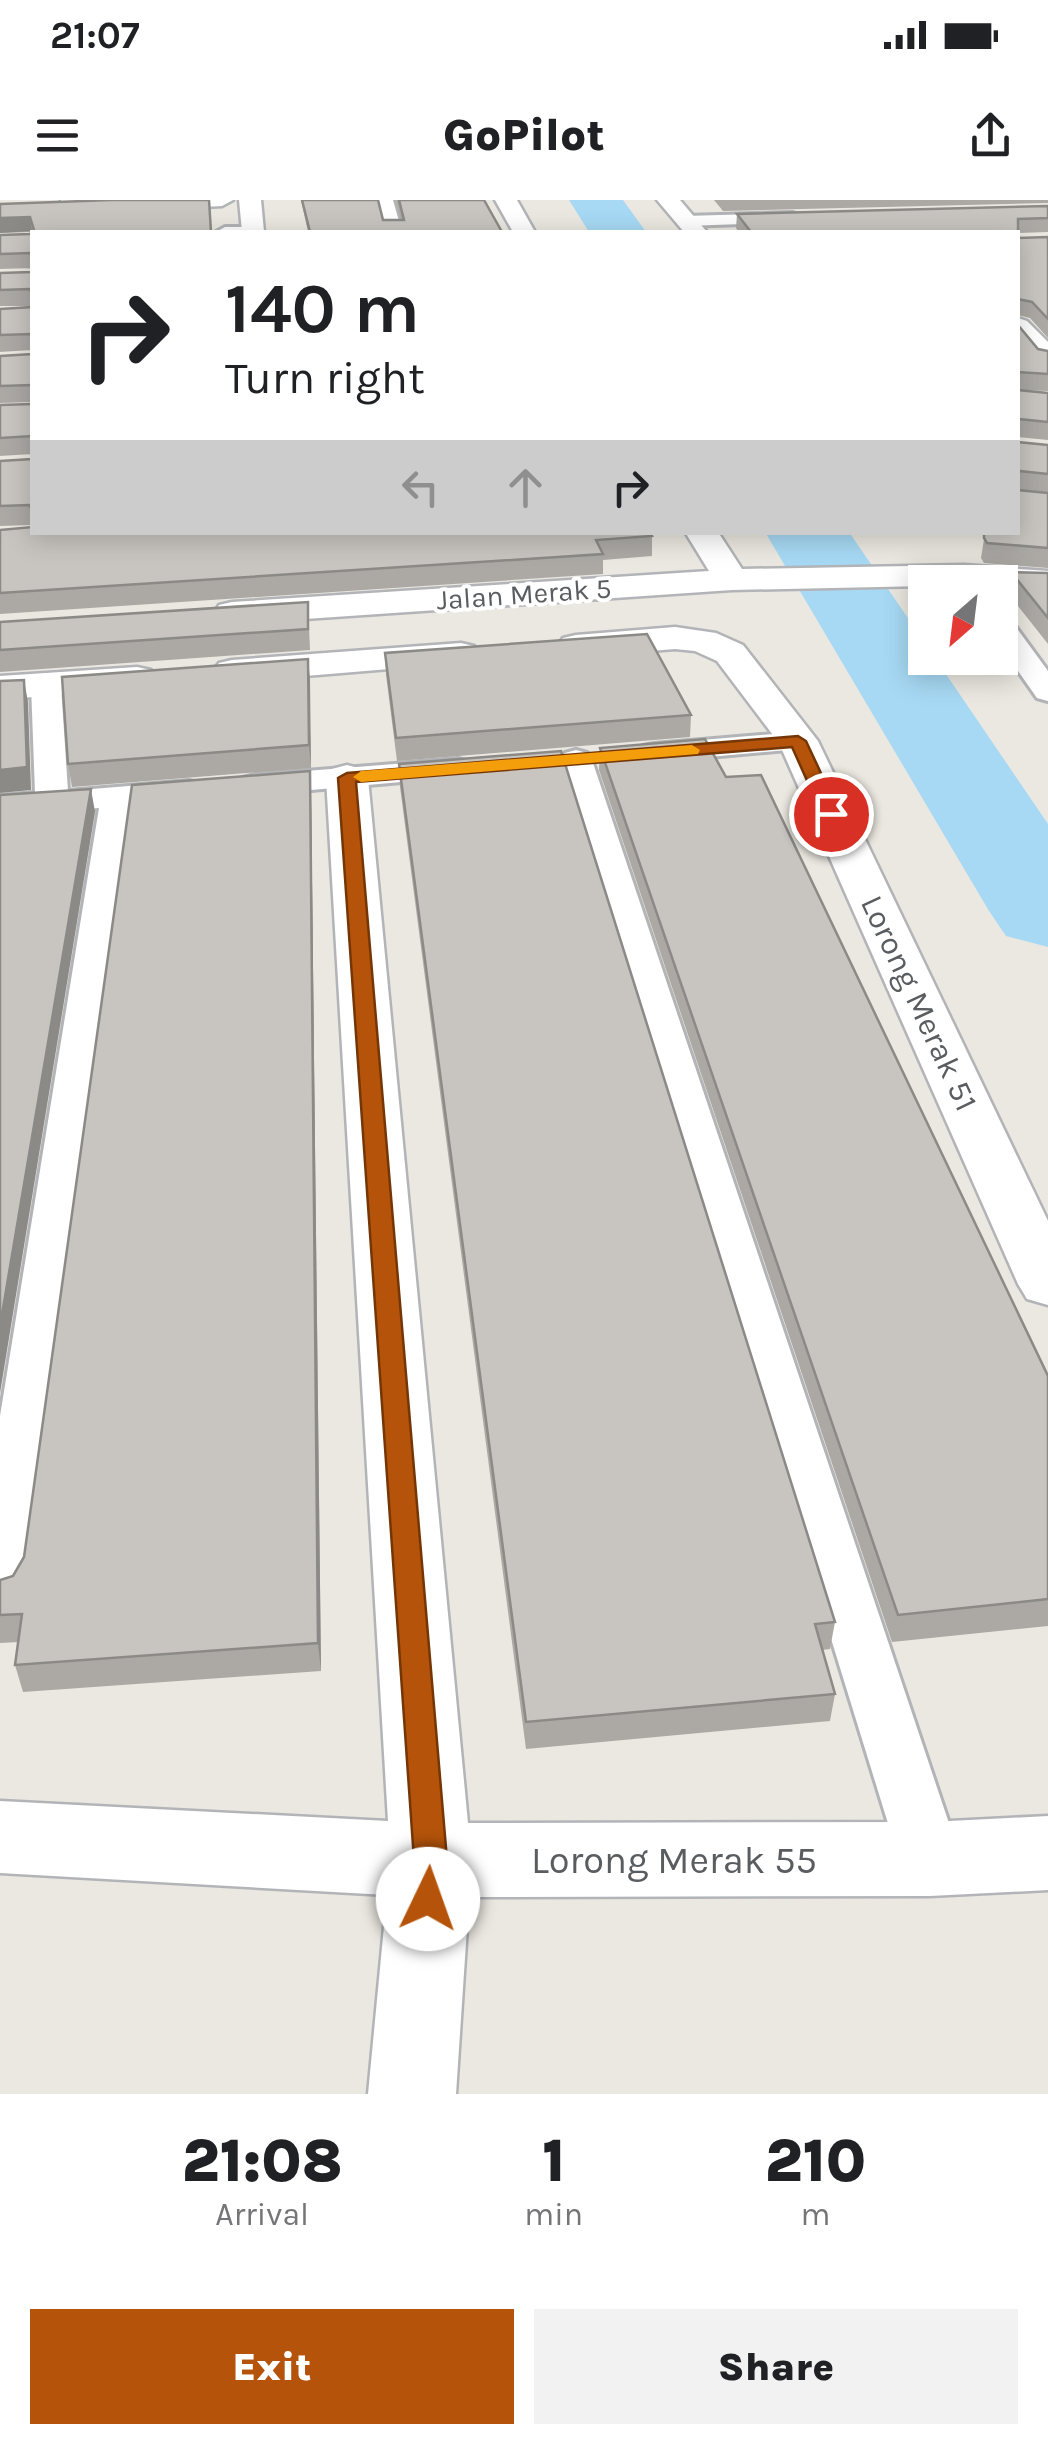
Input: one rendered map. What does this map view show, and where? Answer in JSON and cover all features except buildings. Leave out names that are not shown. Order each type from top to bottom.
[{"type":"street","points":[[72,200],[70,204],[88,207],[222,200]]},
{"type":"street","points":[[250,200],[253,230]]},
{"type":"street","points":[[506,200],[523,230]]},
{"type":"street","points":[[668,200],[690,227]]},
{"type":"street","points":[[1020,328],[1048,359]]},
{"type":"street","points":[[1020,358],[1048,359]]},
{"type":"street","points":[[703,535],[732,580]]},
{"type":"street","points":[[938,546],[955,565]]},
{"type":"street","name":"Jalan Merak 5","points":[[198,616],[732,580],[908,576]]},
{"type":"street","name":"Jalan Merak 5","points":[[1018,580],[1048,581]]},
{"type":"street","name":"Lorong Merak 51","points":[[537,648],[675,638],[703,641],[730,653],[798,741],[1048,1284]]},
{"type":"street","points":[[203,673],[498,652]]},
{"type":"street","points":[[0,688],[164,676]]},
{"type":"street","points":[[347,778],[431,1860],[412,2094]]},
{"type":"street","name":"Lorong Merak 55","points":[[0,1837],[431,1860],[930,1860],[1048,1853]]},
{"type":"lane","points":[[385,200],[393,230]]},
{"type":"lane","points":[[690,227],[819,217]]},
{"type":"lane","points":[[1018,650],[1048,692]]},
{"type":"lane","points":[[46,685],[52,802]]},
{"type":"lane","points":[[798,741],[590,758],[930,1860]]},
{"type":"lane","points":[[0,806],[480,767]]},
{"type":"lane","points":[[0,1584],[117,797]]},
{"type":"waterway","points":[[596,200],[616,230]]},
{"type":"waterway","points":[[809,535],[1048,911]]},
{"type":"slow traffic","points":[[361,777],[692,750]]},
{"type":"route","points":[[428,1899],[431,1860],[347,778],[798,741],[831,814]]}]
